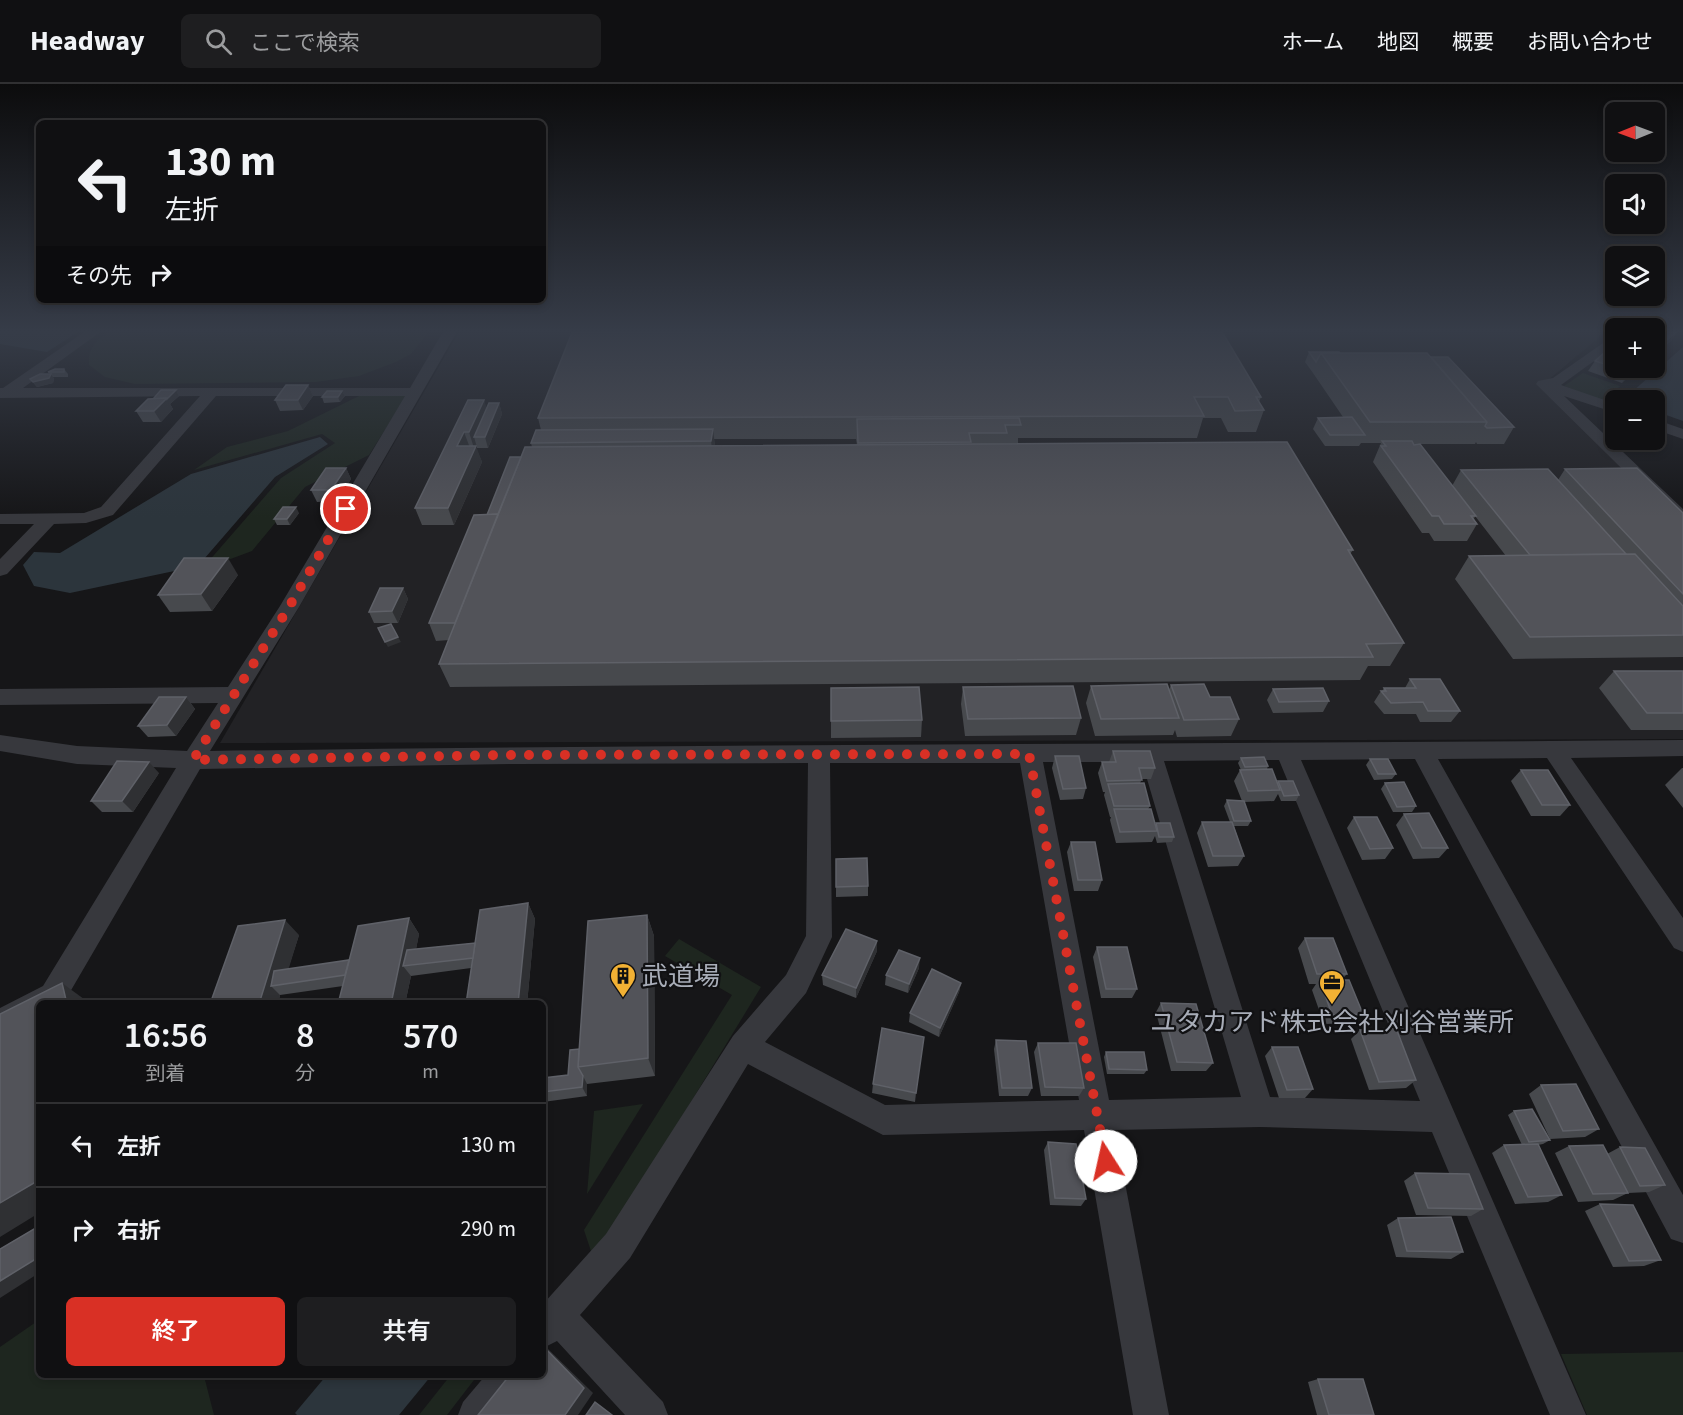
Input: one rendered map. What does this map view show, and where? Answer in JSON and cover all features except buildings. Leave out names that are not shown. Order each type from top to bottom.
[{"type":"street","points":[[2,394],[200,392]]},
{"type":"street","points":[[0,519],[86,518],[107,511],[212,392]]},
{"type":"street","points":[[43,1000],[53,995],[193,760],[289,607],[414,392]]},
{"type":"street","points":[[1551,392],[1683,519]]},
{"type":"street","points":[[1572,392],[1605,405]]},
{"type":"street","points":[[1665,428],[1683,434]]},
{"type":"street","points":[[0,570],[50,518]]},
{"type":"street","points":[[0,697],[234,695]]},
{"type":"street","points":[[0,743],[77,754],[193,760],[525,754],[1029,754],[1683,748]]},
{"type":"street","points":[[1554,750],[1683,940]]},
{"type":"street","points":[[1286,751],[1568,1415]]},
{"type":"street","points":[[1422,751],[1683,1227]]},
{"type":"street","points":[[1150,752],[1260,1112]]},
{"type":"street","points":[[650,1415],[550,1323],[618,1246],[743,1046],[796,984],[819,937],[819,753]]},
{"type":"street","points":[[1029,754],[1151,1415]]},
{"type":"street","points":[[0,1022],[36,1004]]},
{"type":"street","points":[[743,1046],[883,1120],[1260,1112],[1442,1117]]},
{"type":"street","points":[[476,1415],[506,1378]]},
{"type":"shaded area","points":[[424,392],[1547,392],[1683,529],[1683,739],[220,743]]},
{"type":"shaded area","points":[[1579,392],[1605,392],[1605,398],[1602,401]]},
{"type":"shaded area","points":[[1665,392],[1683,392],[1683,421],[1665,415]]},
{"type":"shaded area","points":[[361,395],[407,395],[369,455],[305,487],[252,551],[201,570],[281,478],[335,443],[322,434],[194,470],[227,447],[288,431]]},
{"type":"shaded area","points":[[320,437],[328,444],[275,477],[198,566],[70,593],[34,586],[23,565],[34,552],[60,553],[191,474]]},
{"type":"shaded area","points":[[679,939],[761,987],[611,1233],[592,1254],[584,1230],[732,995],[665,956]]},
{"type":"shaded area","points":[[643,1104],[587,1194],[594,1111]]},
{"type":"shaded area","points":[[36,1322],[36,1378],[205,1378],[214,1415],[0,1415],[0,1347]]},
{"type":"shaded area","points":[[1683,1352],[1683,1415],[1587,1415],[1561,1354]]},
{"type":"shaded area","points":[[324,1378],[429,1378],[399,1415],[297,1415],[295,1413]]},
{"type":"shaded area","points":[[448,1378],[475,1378],[447,1415],[419,1415]]},
{"type":"place","name":"武道場","points":[[623,999]]},
{"type":"place","name":"ユタカアド株式会社刈谷営業所","points":[[1332,1006]]},
{"type":"route","points":[[346,509],[289,607],[193,760],[792,753],[1029,754],[1106,1161]]}]
